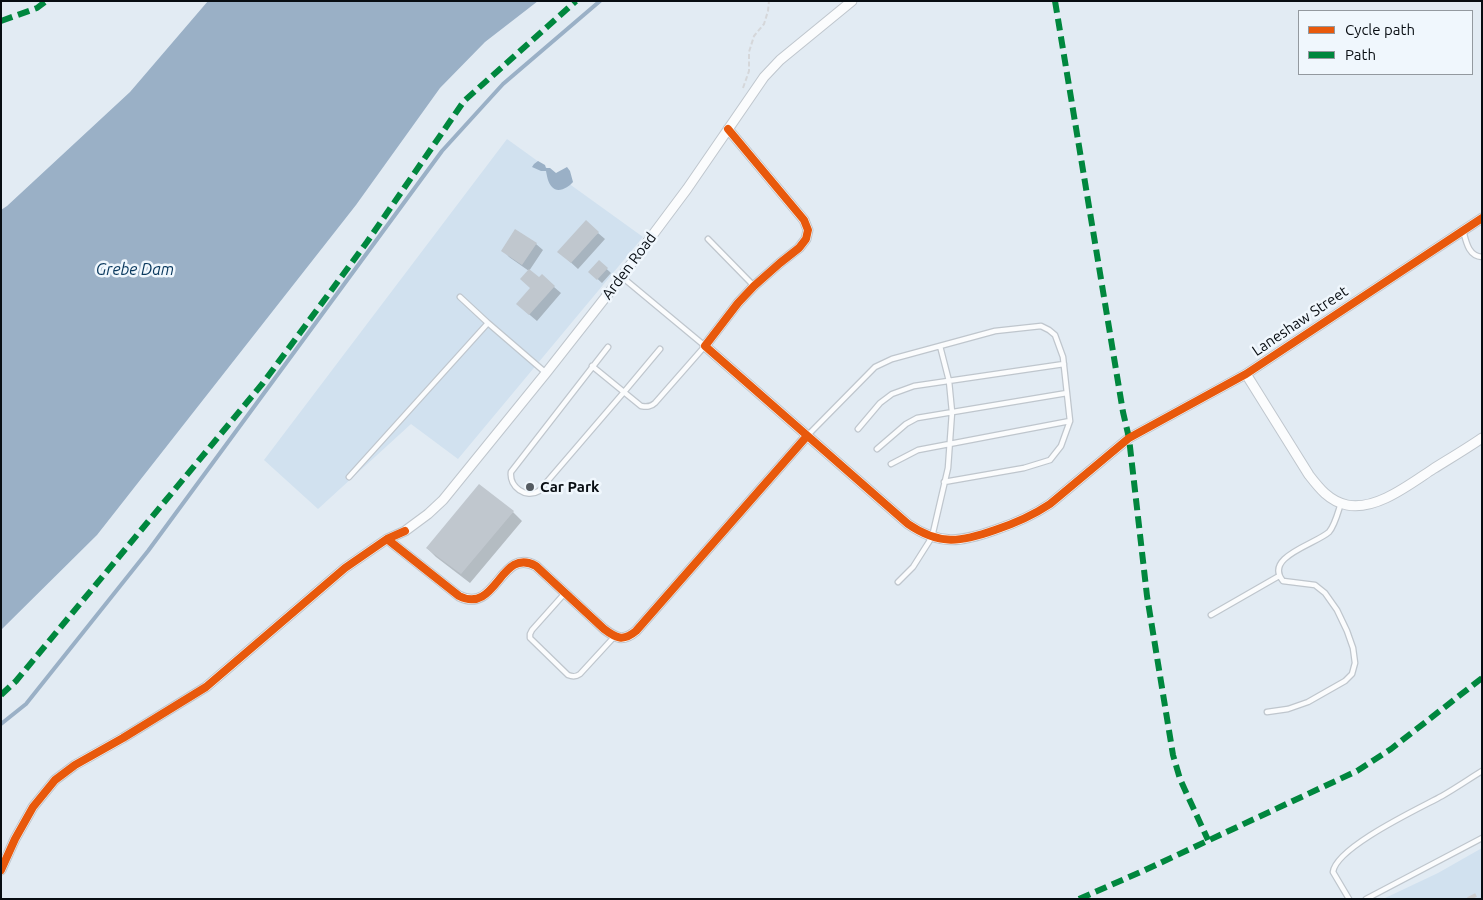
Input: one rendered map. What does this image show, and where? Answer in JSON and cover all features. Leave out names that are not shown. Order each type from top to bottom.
[{"type":"street","name":"Arden Road","points":[[1,870],[15,839],[33,807],[55,780],[75,765],[206,687],[338,574],[387,539],[405,531],[443,500],[622,277],[771,68],[852,1]]},
{"type":"street","points":[[728,129],[804,220],[808,230],[806,239],[799,248],[780,262],[754,286],[738,303],[705,346],[908,524],[919,532],[932,537]]},
{"type":"street","name":"Laneshaw Street","points":[[932,537],[963,540],[1022,521],[1050,504],[1129,438],[1246,374],[1482,218]]},
{"type":"street","points":[[1246,374],[1309,475],[1319,489],[1333,501],[1356,506],[1369,504],[1396,493],[1482,438]]},
{"type":"street","points":[[387,539],[459,596],[467,600],[481,598],[509,568],[523,562],[530,563],[536,566],[604,630],[614,637],[622,638],[636,631],[807,436]]},
{"type":"lane","points":[[1463,230],[1471,252],[1478,257],[1482,257]]},
{"type":"lane","points":[[708,239],[754,286]]},
{"type":"lane","points":[[592,366],[641,406],[647,407],[652,406],[705,346],[622,277]]},
{"type":"lane","points":[[460,298],[546,373]]},
{"type":"lane","points":[[349,477],[488,323]]},
{"type":"lane","points":[[807,436],[875,367],[892,358],[995,332],[1041,326],[1049,330],[1055,335],[1064,364],[1070,421],[1062,446],[1050,460],[1024,468],[944,482]]},
{"type":"lane","points":[[898,582],[913,567],[932,537],[944,482],[950,443],[952,412],[949,382],[940,346]]},
{"type":"lane","points":[[608,347],[511,472],[511,480],[520,491],[529,495],[539,491],[660,349]]},
{"type":"lane","points":[[858,429],[880,403],[892,394],[914,386],[1064,364]]},
{"type":"lane","points":[[877,449],[906,424],[917,418],[1067,393]]},
{"type":"lane","points":[[891,464],[918,450],[1070,421]]},
{"type":"lane","points":[[1267,712],[1288,709],[1308,702],[1345,681],[1352,674],[1355,663],[1353,648],[1337,610],[1325,593],[1315,585],[1283,581],[1279,576],[1278,570],[1281,562],[1290,554],[1330,531],[1341,503]]},
{"type":"lane","points":[[1211,615],[1279,576]]},
{"type":"lane","points":[[565,593],[532,630],[530,638],[568,675],[576,677],[580,674],[614,637]]},
{"type":"lane","points":[[1349,899],[1333,872],[1336,865],[1352,848],[1368,836],[1444,795],[1482,770]]},
{"type":"lane","points":[[1366,899],[1482,838]]},
{"type":"path","points":[[743,88],[749,71],[749,52],[754,36],[764,24],[769,1]]},
{"type":"shaded area","points":[[507,139],[643,237],[458,459],[411,424],[318,509],[264,460]]},
{"type":"shaded area","points":[[1482,848],[1482,899],[1383,899],[1438,873]]},
{"type":"water","name":"Grebe Dam","points":[[208,1],[538,1],[485,42],[440,88],[356,205],[97,535],[1,630],[1,210],[130,92]]},
{"type":"water","points":[[538,161],[556,173],[567,167],[573,182],[563,189],[554,189],[550,184],[546,171],[532,167]]},
{"type":"building","points":[[586,220],[599,232],[571,263],[557,252]]},
{"type":"building","points":[[515,229],[537,243],[522,265],[501,251]]},
{"type":"building","points":[[599,260],[608,268],[597,280],[588,272]]},
{"type":"building","points":[[529,269],[539,277],[542,274],[555,286],[529,315],[516,304],[530,288],[520,279]]},
{"type":"building","points":[[479,484],[514,511],[461,574],[426,548]]},
{"type":"waterway","points":[[1,724],[26,704],[148,551],[442,151],[503,84],[600,1]]},
{"type":"railway","points":[[1468,899],[1482,892]]},
{"type":"marked path","points":[[1,21],[37,8],[46,1]]},
{"type":"marked path","points":[[1,695],[16,681],[263,383],[367,242],[464,101],[576,1]]},
{"type":"marked path","points":[[1055,1],[1123,412],[1129,438],[1147,596],[1173,755],[1180,779],[1208,840]]},
{"type":"marked path","points":[[1079,899],[1357,771],[1391,749],[1482,678]]},
{"type":"cycle path","points":[[728,129],[804,220],[808,230],[806,239],[799,248],[754,286],[738,303],[705,346],[908,524],[930,536],[941,539],[951,540],[972,537],[1030,516],[1050,504],[1129,438],[1246,374],[1482,218]]},
{"type":"cycle path","points":[[387,539],[459,596],[472,599],[482,597],[491,590],[514,565],[524,562],[536,566],[604,629],[612,635],[623,638],[636,631],[807,436]]},
{"type":"cycle path","points":[[1,870],[15,839],[33,807],[55,780],[75,765],[206,687],[345,568],[387,539],[405,531]]},
{"type":"place","name":"Car Park","points":[[530,487]]}]
